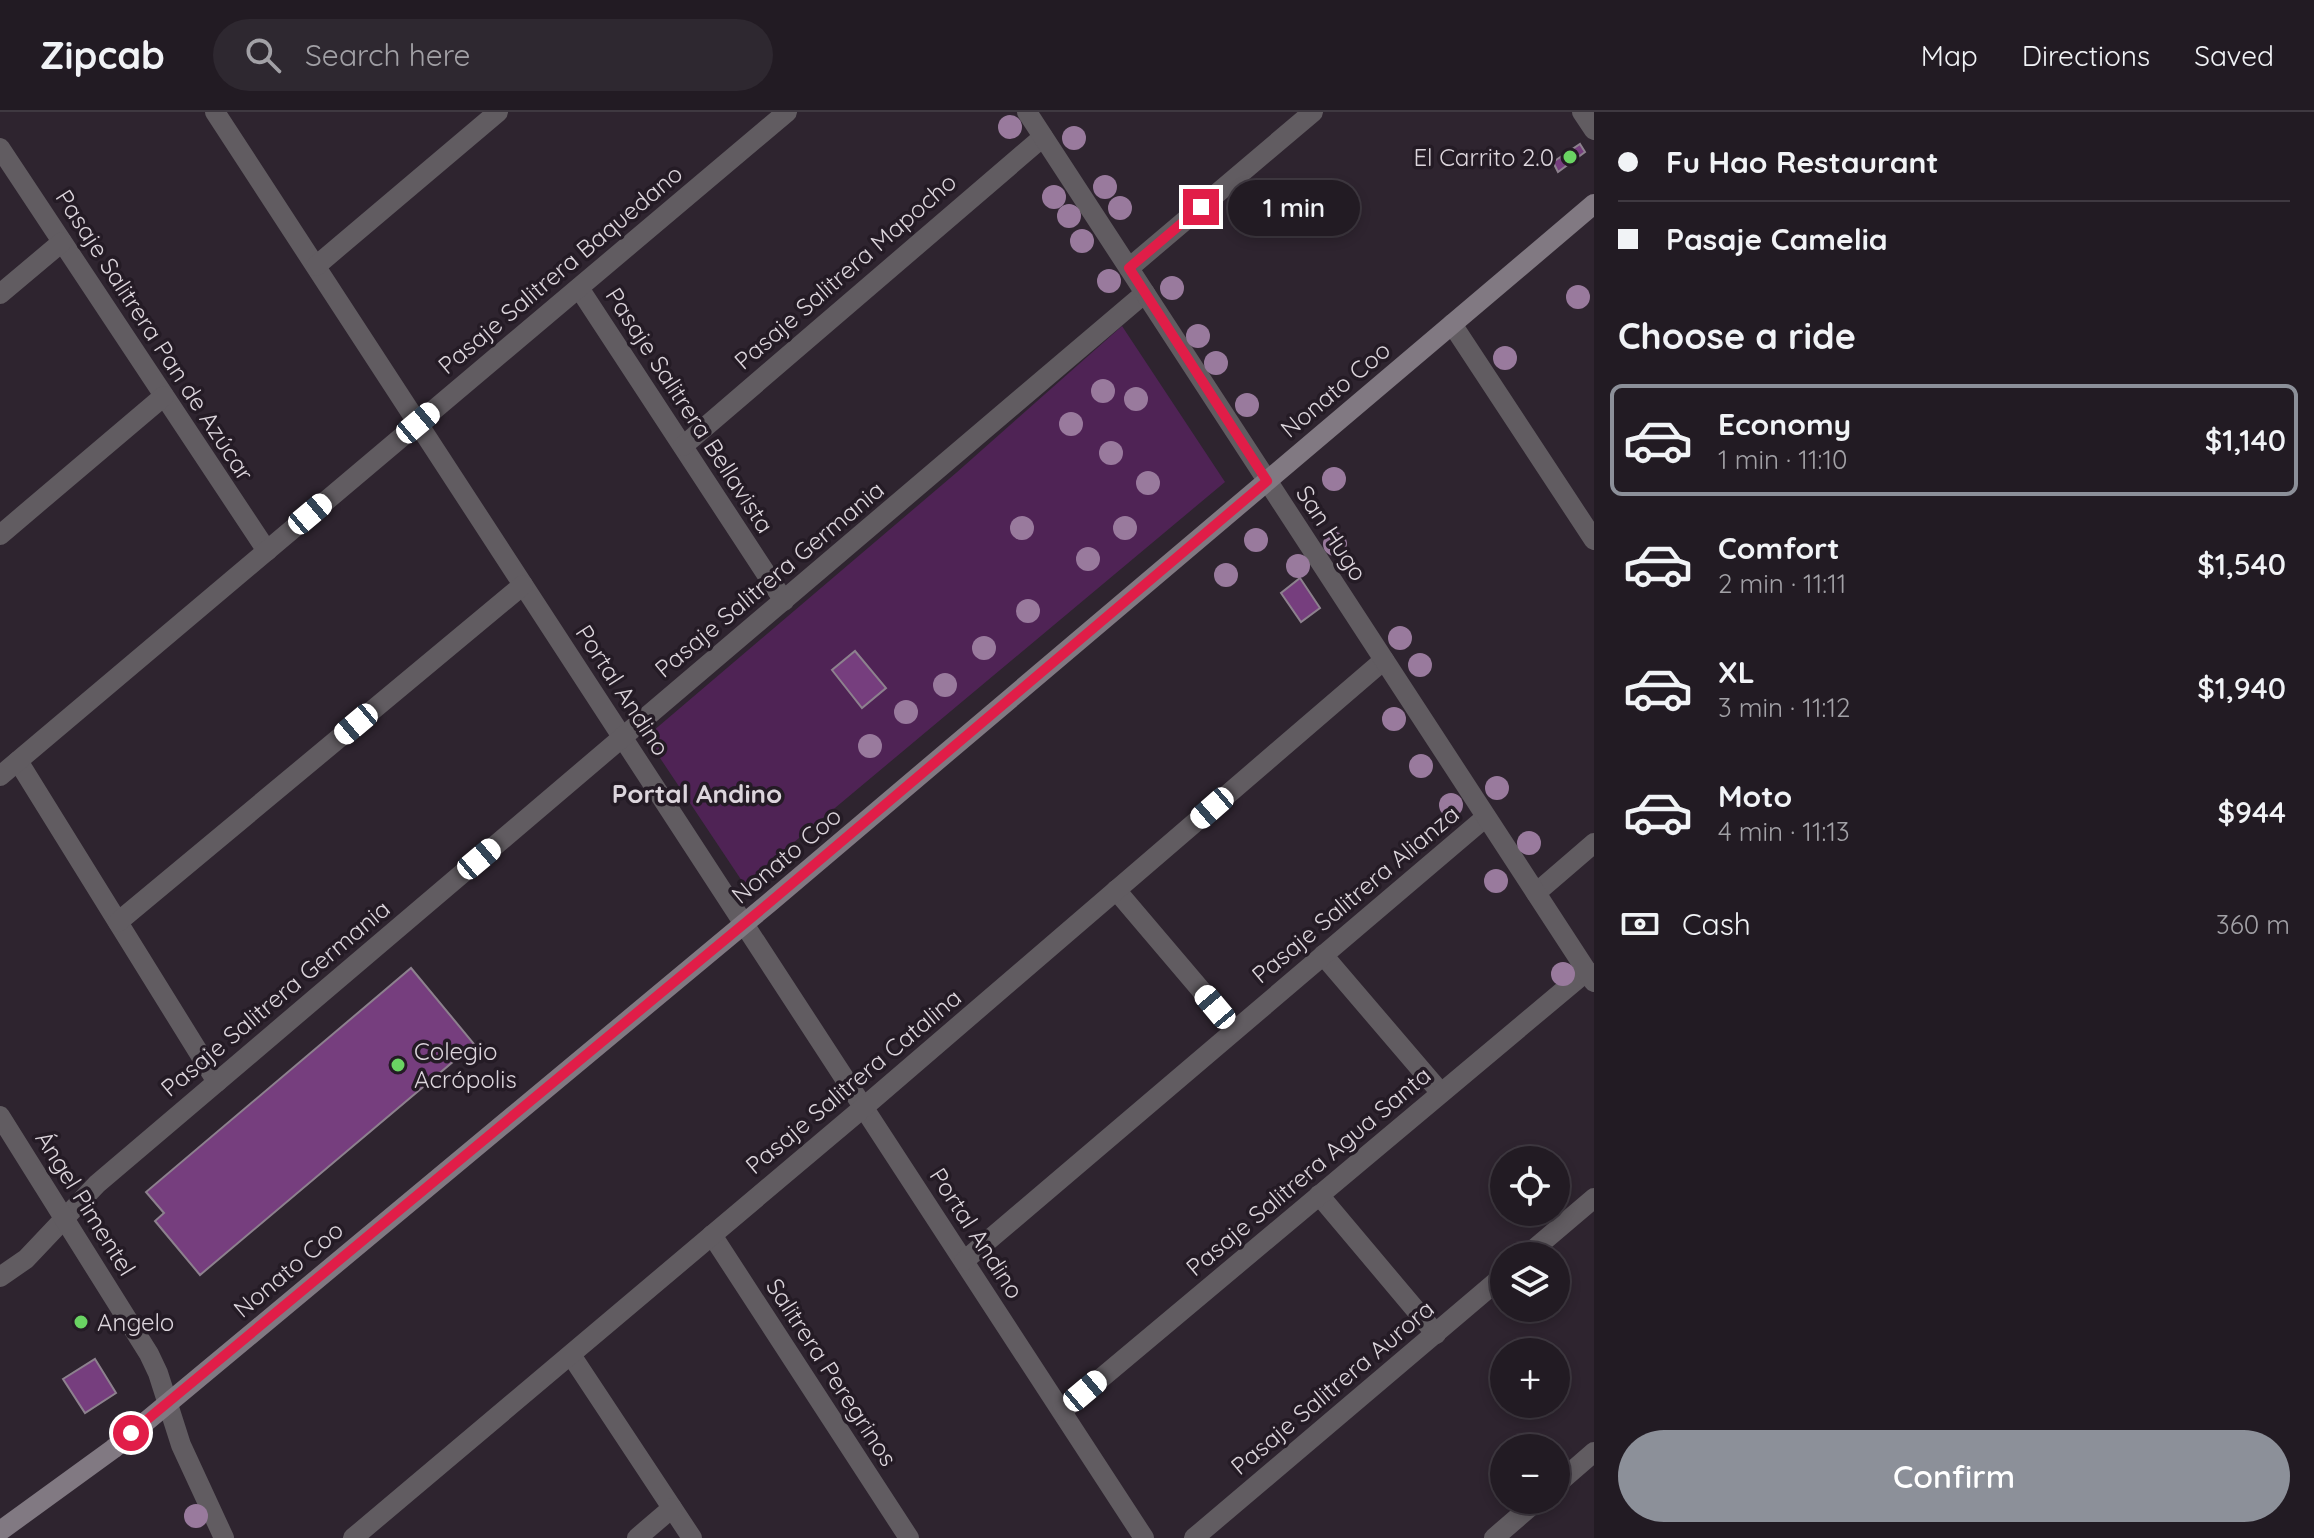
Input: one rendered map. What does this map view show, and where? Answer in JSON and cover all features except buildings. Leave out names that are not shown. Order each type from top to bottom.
[{"type":"main road","name":"Nonato Coo","points":[[0,1531],[113,1449],[745,923],[1594,204]]},
{"type":"street","name":"Portal Andino","points":[[215,112],[1144,1538]]},
{"type":"street","points":[[316,266],[498,112]]},
{"type":"street","name":"Pasaje Salitrera Baquedano","points":[[0,776],[787,112]]},
{"type":"street","name":"San Hugo","points":[[1027,112],[1591,976]]},
{"type":"street","points":[[1129,268],[1313,112]]},
{"type":"street","points":[[1582,112],[1594,130]]},
{"type":"street","name":"Pasaje Salitrera Mapocho","points":[[683,446],[1043,137]]},
{"type":"street","name":"Pasaje Salitrera Pan de Azúcar","points":[[0,148],[267,551]]},
{"type":"street","points":[[0,294],[62,242]]},
{"type":"street","name":"Pasaje Salitrera Bellavista","points":[[579,288],[784,601]]},
{"type":"street","name":"Pasaje Salitrera Germania","points":[[0,1277],[26,1259],[97,1184],[1145,293]]},
{"type":"street","points":[[1452,324],[1594,540]]},
{"type":"street","points":[[0,535],[164,396]]},
{"type":"street","points":[[118,922],[523,585]]},
{"type":"street","name":"Pasaje Salitrera Catalina","points":[[353,1538],[864,1107],[1384,660]]},
{"type":"street","points":[[18,761],[217,1082]]},
{"type":"street","name":"Pasaje Salitrera Alianza","points":[[964,1261],[1486,817]]},
{"type":"street","points":[[1536,893],[1594,843]]},
{"type":"street","points":[[1116,890],[1235,1030]]},
{"type":"street","points":[[1323,955],[1441,1093]]},
{"type":"street","name":"Pasaje Salitrera Agua Santa","points":[[1062,1411],[1441,1093],[1591,976]]},
{"type":"street","name":"Ángel Pimentel","points":[[0,1116],[138,1335],[158,1373],[181,1445],[224,1538]]},
{"type":"street","points":[[1319,1195],[1436,1334]]},
{"type":"street","points":[[1542,1242],[1594,1198]]},
{"type":"street","name":"Salitrera Peregrinos","points":[[712,1235],[909,1538]]},
{"type":"street","name":"Pasaje Salitrera Aurora","points":[[1194,1538],[1490,1287]]},
{"type":"street","points":[[571,1355],[692,1538]]},
{"type":"street","points":[[1570,1473],[1594,1452]]},
{"type":"street","points":[[637,1538],[672,1508]]},
{"type":"street","points":[[1494,1538],[1522,1514]]},
{"type":"shaded area","points":[[1122,326],[1225,482],[744,884],[646,737],[956,473]]},
{"type":"place","name":"El Carrito 2.0","points":[[1570,157]]},
{"type":"place","name":"Colegio Acrópolis","points":[[398,1065]]},
{"type":"place","name":"Angelo","points":[[81,1322]]},
{"type":"district","name":"Portal Andino","points":[[697,793]]},
{"type":"route","points":[[131,1433],[769,903],[1267,481],[1129,268],[1201,207]]}]
